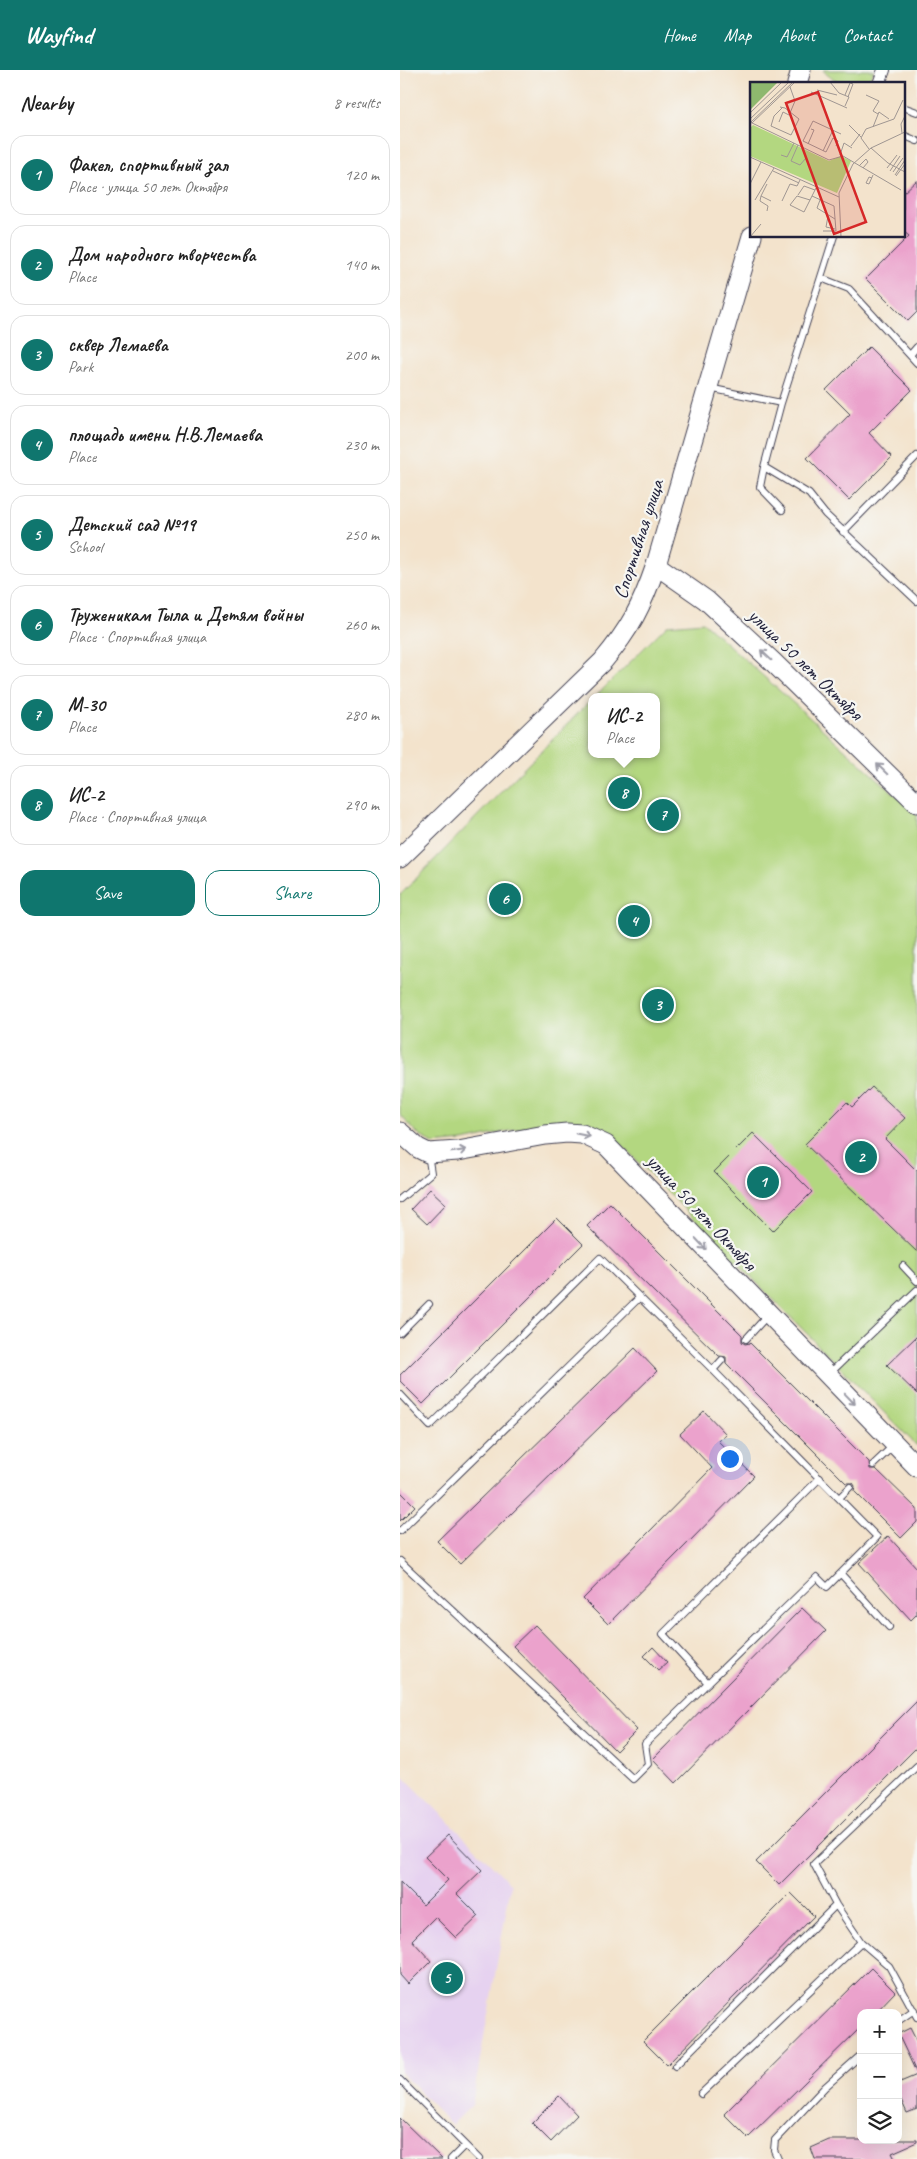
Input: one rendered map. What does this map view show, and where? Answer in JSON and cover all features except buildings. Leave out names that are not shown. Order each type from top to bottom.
[{"type":"street","points":[[880,82],[884,70]]},
{"type":"street","name":"Спортивная улица","points":[[400,858],[603,662],[636,617],[656,565],[751,238]]},
{"type":"street","name":"улица 50 лет Октября","points":[[656,565],[713,606],[917,803]]},
{"type":"street","points":[[400,1132],[418,1148],[428,1153]]},
{"type":"street","name":"улица 50 лет Октября","points":[[428,1153],[458,1151],[545,1135],[568,1133],[582,1134],[593,1138],[617,1155],[768,1315],[917,1467]]},
{"type":"lane","points":[[904,107],[917,112]]},
{"type":"lane","points":[[904,136],[917,142]]},
{"type":"lane","points":[[782,510],[760,487],[781,403],[833,238]]},
{"type":"lane","points":[[821,278],[849,289],[917,363]]},
{"type":"lane","points":[[910,355],[917,347]]},
{"type":"lane","points":[[708,388],[781,403]]},
{"type":"lane","points":[[843,532],[917,456]]},
{"type":"lane","points":[[764,467],[809,494],[824,514],[917,601]]},
{"type":"lane","points":[[400,1199],[432,1173],[428,1153]]},
{"type":"lane","points":[[400,1394],[430,1426],[600,1258],[877,1537],[827,1587],[817,1577],[644,1744],[648,1764],[633,1779],[400,1561]]},
{"type":"lane","points":[[903,1266],[917,1281]]},
{"type":"lane","points":[[828,1376],[917,1290]]},
{"type":"lane","points":[[400,1531],[640,1297]]},
{"type":"lane","points":[[400,1333],[429,1304]]},
{"type":"lane","points":[[746,1339],[768,1315]]},
{"type":"lane","points":[[713,1370],[722,1360]]},
{"type":"lane","points":[[873,1465],[894,1444]]},
{"type":"lane","points":[[708,1683],[663,1634],[820,1478]]},
{"type":"lane","points":[[839,1498],[850,1487]]},
{"type":"lane","points":[[841,1574],[889,1627]]},
{"type":"lane","points":[[902,2019],[916,2014],[889,1966],[861,1942],[836,1905],[814,1864],[917,1766]]},
{"type":"lane","points":[[675,2066],[836,1905]]},
{"type":"lane","points":[[701,2094],[861,1942]]},
{"type":"lane","points":[[778,2159],[774,2150],[775,2140],[825,2087],[857,2059]]},
{"type":"lane","points":[[400,2080],[479,2159]]},
{"type":"lane","points":[[451,2159],[465,2145]]},
{"type":"shaded area","points":[[400,1773],[511,1884],[472,2105],[452,2125],[400,2072]]},
{"type":"green space","points":[[823,70],[874,70],[865,82],[843,82],[831,78]]},
{"type":"green space","points":[[703,622],[917,814],[917,1446],[608,1131],[561,1120],[463,1141],[433,1144],[418,1134],[400,1115],[400,895],[588,703],[588,758],[660,758],[660,693],[599,693],[667,625]]},
{"type":"place","name":"ИС-2","points":[[624,793]]},
{"type":"place","name":"М-30","points":[[663,815]]},
{"type":"place","name":"Труженикам Тыла и Детям войны","points":[[505,899]]},
{"type":"place","name":"площадь имени Н.В.Лемаева","points":[[634,921]]},
{"type":"place","name":"сквер Лемаева","points":[[658,1005]]},
{"type":"place","name":"Дом народного творчества","points":[[861,1157]]},
{"type":"place","name":"Факел, спортивный зал","points":[[763,1182]]},
{"type":"place","name":"Детский сад №19","points":[[447,1978]]}]
